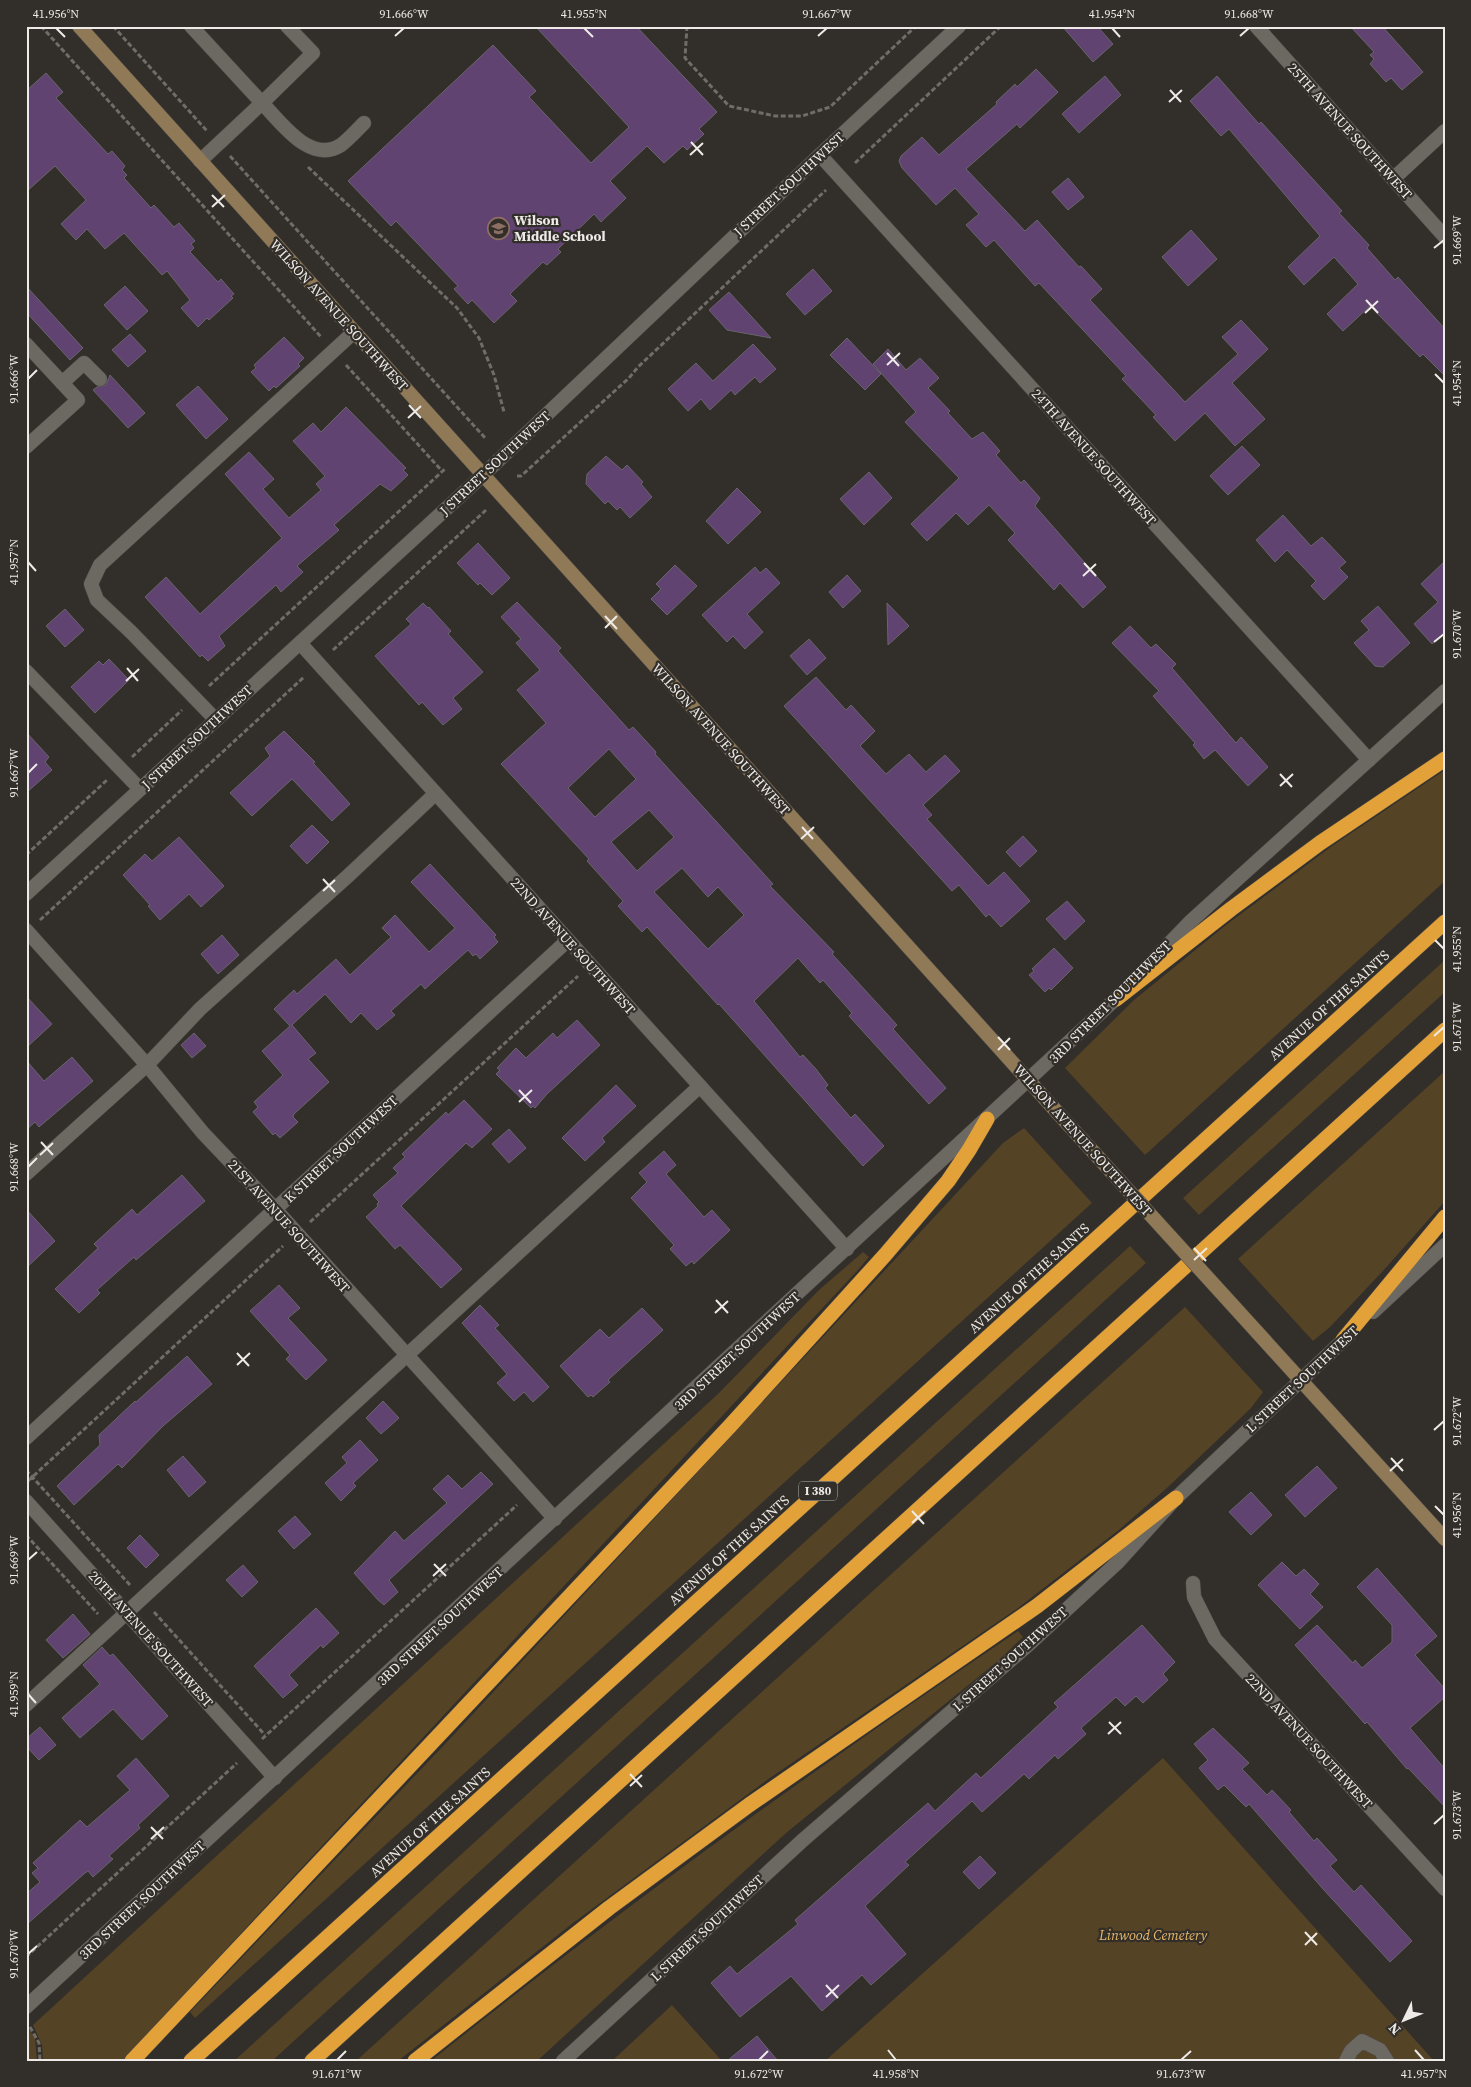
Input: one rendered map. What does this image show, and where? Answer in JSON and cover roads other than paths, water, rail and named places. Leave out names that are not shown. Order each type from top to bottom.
[{"type":"highway","points":[[1116,999],[1231,909],[1320,843],[1445,759]]},
{"type":"highway","name":"AVENUE OF THE SAINTS","points":[[191,2061],[1445,922]]},
{"type":"highway","points":[[312,2061],[1445,1030]]},
{"type":"highway","points":[[132,2061],[730,1426],[872,1270],[948,1181],[987,1119]]},
{"type":"highway","points":[[1343,1340],[1445,1217]]},
{"type":"highway","points":[[415,2061],[609,1908],[749,1805],[1036,1606],[1176,1498]]},
{"type":"main road","name":"WILSON AVENUE SOUTHWEST","points":[[78,26],[1445,1540]]},
{"type":"street","points":[[191,26],[302,143],[315,149],[328,150],[341,145],[364,123]]},
{"type":"street","points":[[200,161],[313,53],[287,26]]},
{"type":"street","name":"J STREET SOUTHWEST","points":[[26,894],[483,475],[820,155],[959,26]]},
{"type":"street","name":"25TH AVENUE SOUTHWEST","points":[[1256,26],[1445,236]]},
{"type":"street","points":[[1393,179],[1445,131]]},
{"type":"street","name":"24TH AVENUE SOUTHWEST","points":[[820,155],[1369,760]]},
{"type":"street","points":[[216,720],[131,632],[96,600],[91,584],[94,574],[100,565],[354,332]]},
{"type":"street","points":[[26,344],[78,400],[26,447]]},
{"type":"street","points":[[62,383],[84,363],[100,379]]},
{"type":"street","name":"22ND AVENUE SOUTHWEST","points":[[300,643],[847,1249]]},
{"type":"street","points":[[26,671],[140,789]]},
{"type":"street","name":"3RD STREET SOUTHWEST","points":[[26,2007],[1029,1081],[1116,999],[1190,922],[1445,691]]},
{"type":"street","points":[[26,1174],[148,1065],[200,1009],[435,794]]},
{"type":"street","name":"21ST AVENUE SOUTHWEST","points":[[26,930],[148,1065],[203,1133],[276,1210],[555,1519]]},
{"type":"street","name":"K STREET SOUTHWEST","points":[[26,1438],[567,941]]},
{"type":"street","points":[[26,1705],[700,1086]]},
{"type":"street","name":"L STREET SOUTHWEST","points":[[563,2061],[803,1840],[1028,1645],[1118,1562],[1176,1498],[1445,1245]]},
{"type":"street","name":"20TH AVENUE SOUTHWEST","points":[[26,1502],[128,1612],[275,1778]]},
{"type":"street","name":"22ND AVENUE SOUTHWEST","points":[[1193,1583],[1194,1597],[1215,1639],[1445,1889]]},
{"type":"street","points":[[1346,2061],[1351,2051],[1362,2042],[1380,2050],[1387,2061]]},
{"type":"place","name":"Wilson Middle School","points":[[498,228]]},
{"type":"park label","name":"Linwood Cemetery","points":[[1153,1935]]}]
